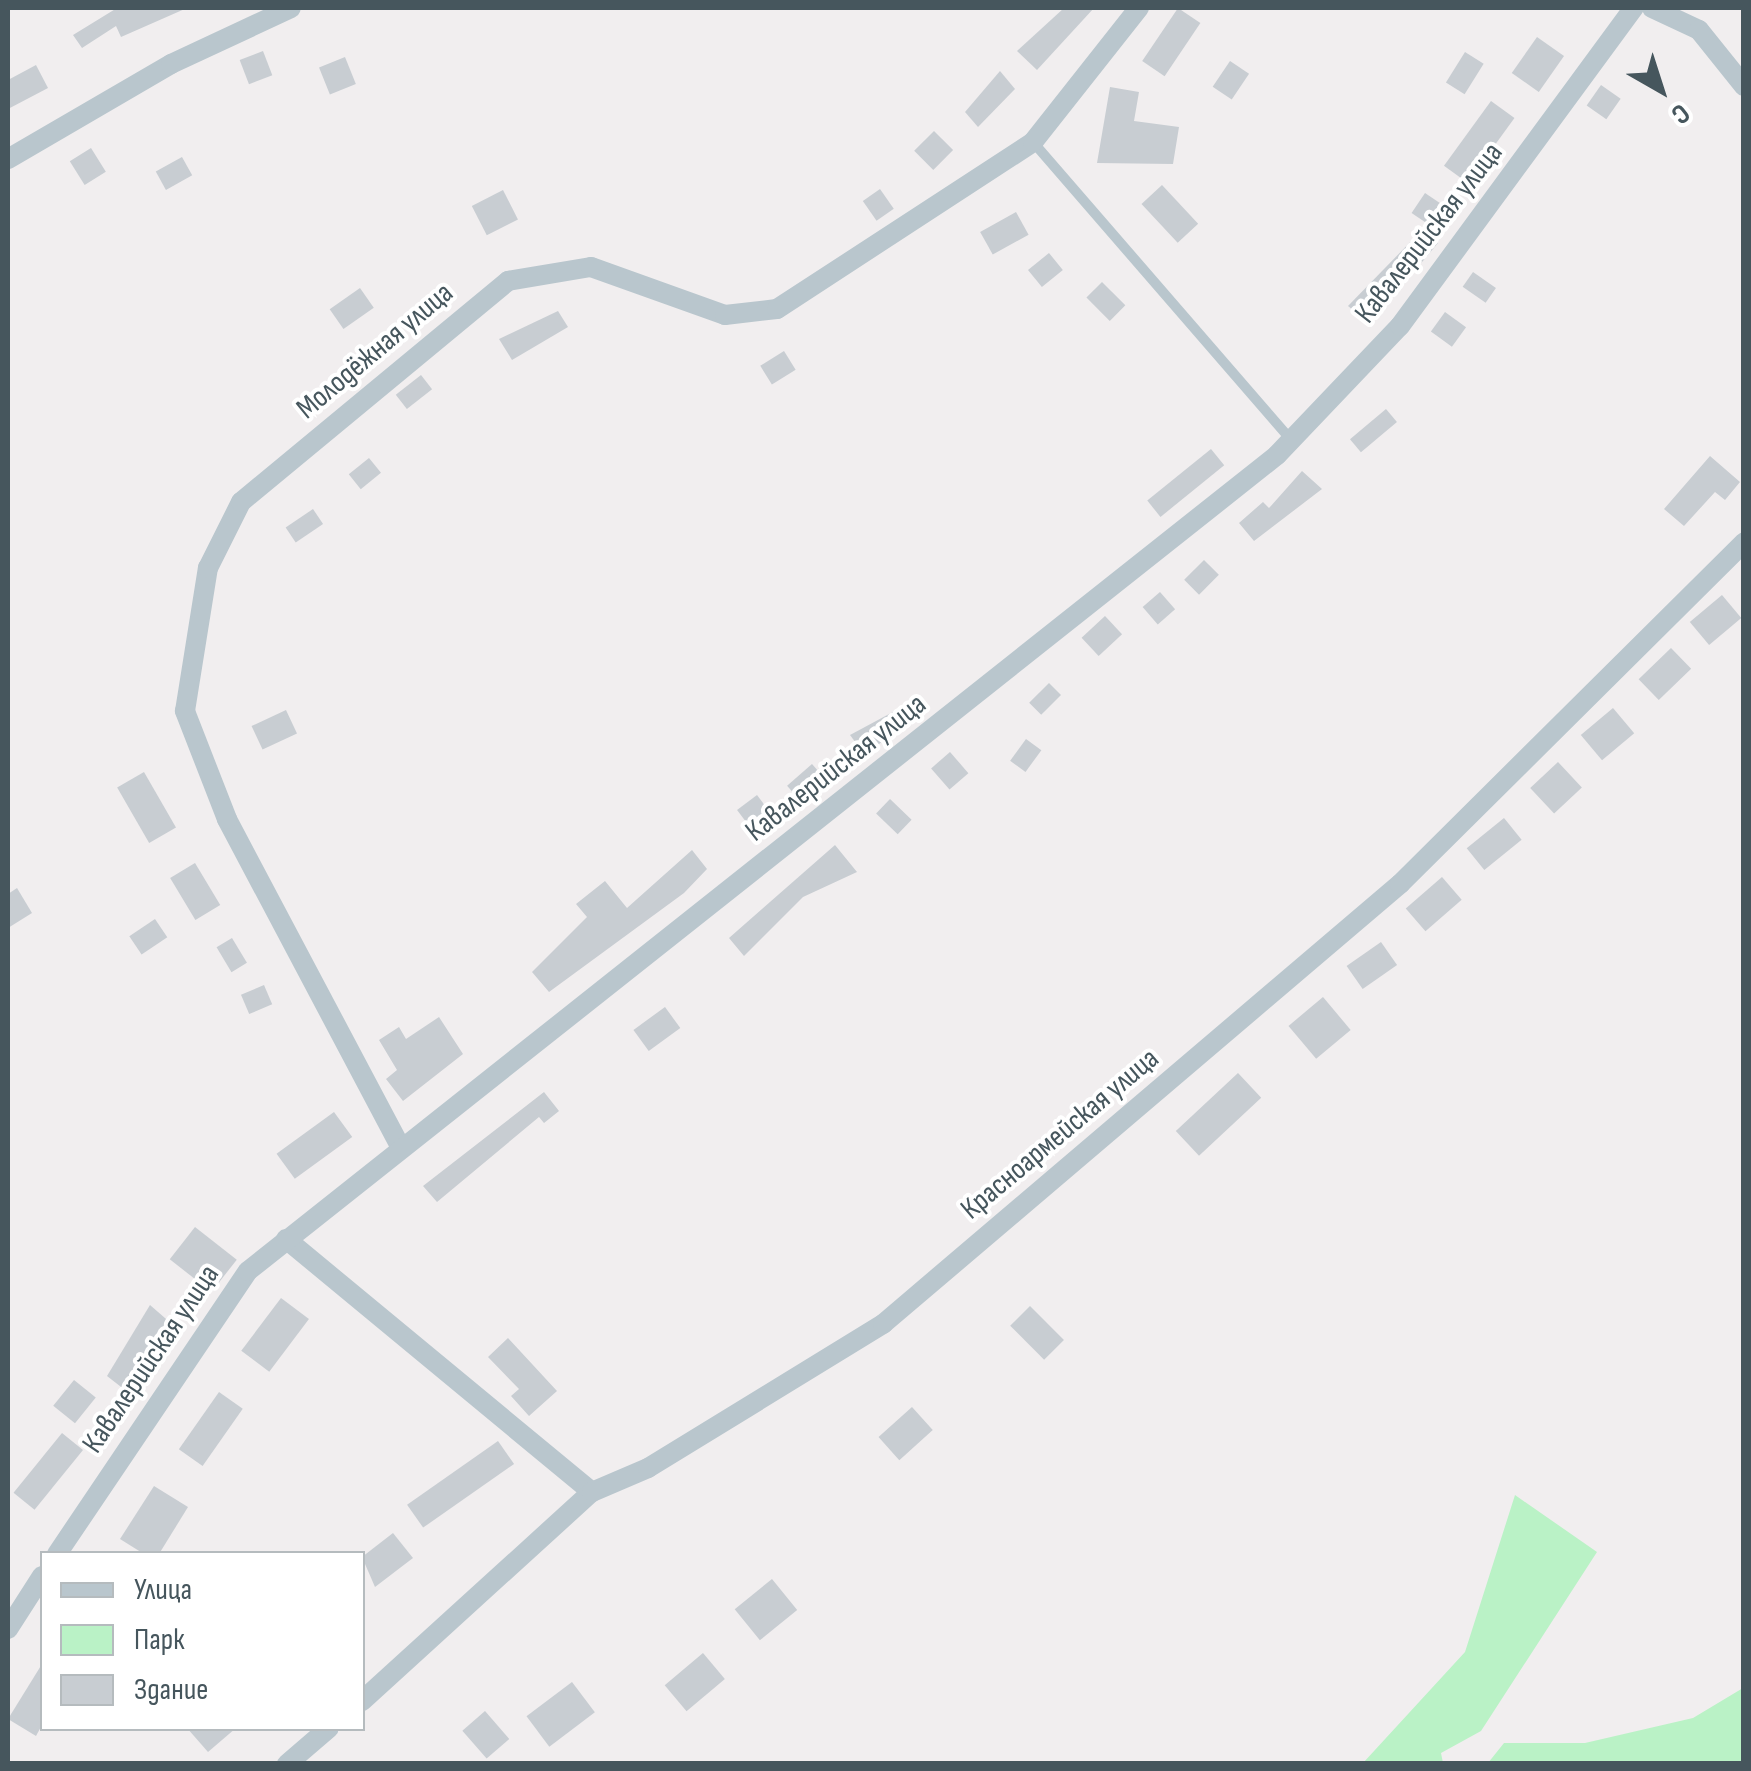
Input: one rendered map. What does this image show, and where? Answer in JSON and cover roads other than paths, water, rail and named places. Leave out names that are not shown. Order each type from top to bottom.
[{"type":"street","points":[[8,159],[171,64],[292,8]]},
{"type":"street","name":"Молодёжная улица","points":[[400,1146],[227,819],[185,711],[208,568],[241,502],[508,281],[591,267],[750,318],[808,291],[1033,142],[1139,8]]},
{"type":"street","name":"Кавалерийская улица","points":[[59,1551],[218,1308],[286,1240],[1290,440],[1400,326],[1634,8]]},
{"type":"street","points":[[1652,8],[1700,30],[1744,86]]},
{"type":"street","name":"Красноармейская улица","points":[[365,1698],[592,1492],[648,1468],[883,1324],[1400,884],[1744,542]]},
{"type":"street","points":[[286,1240],[592,1492]]},
{"type":"street","points":[[8,1629],[40,1579]]},
{"type":"street","points":[[287,1764],[326,1731]]},
{"type":"lane","points":[[1033,142],[1290,440]]}]
